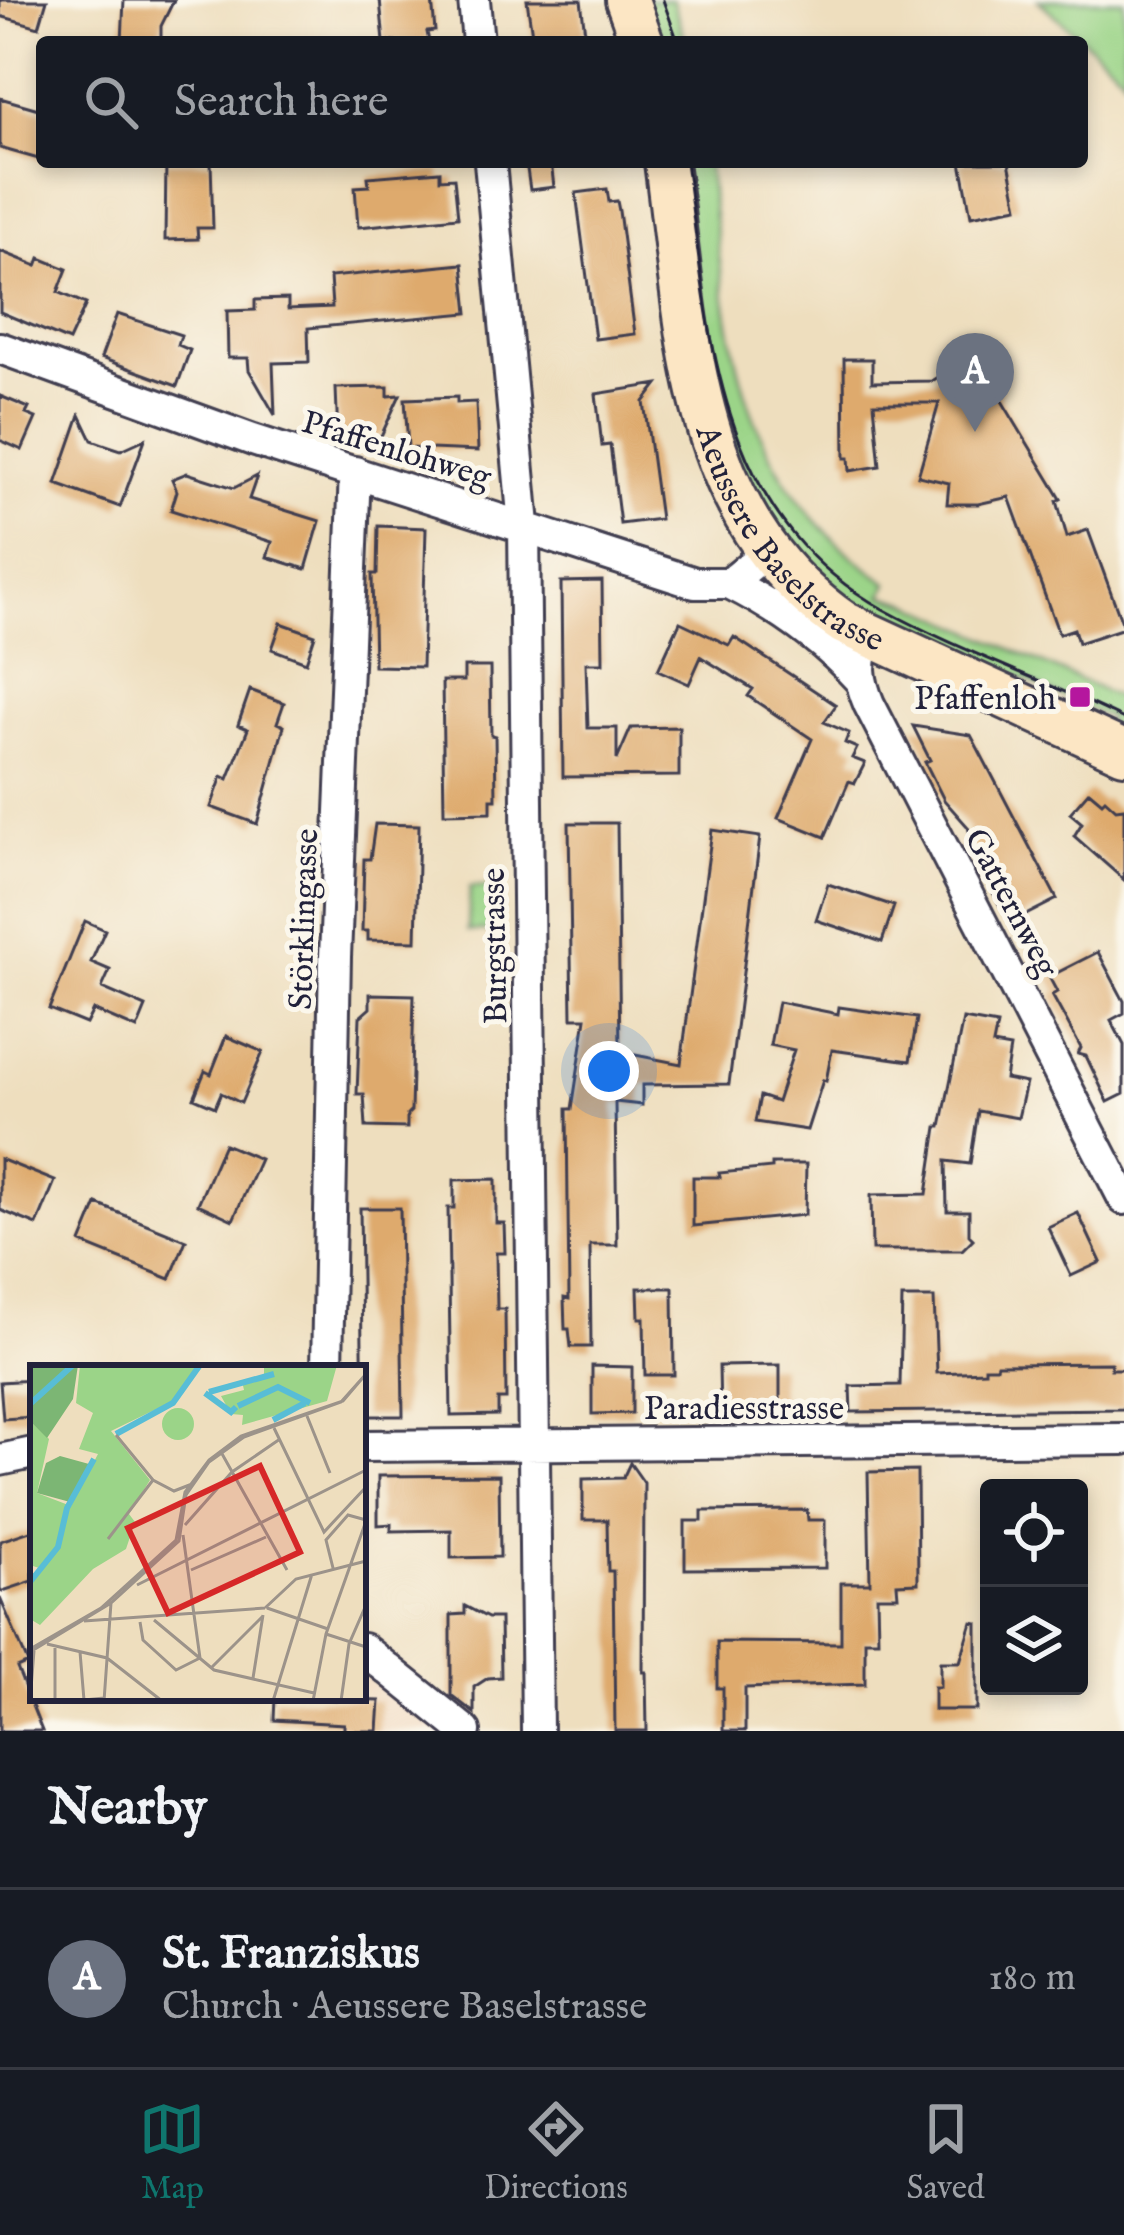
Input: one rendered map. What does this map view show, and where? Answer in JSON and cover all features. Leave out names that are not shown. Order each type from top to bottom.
[{"type":"main road","points":[[627,0],[640,36]]},
{"type":"main road","name":"Aeussere Baselstrasse","points":[[667,168],[696,386],[724,482],[767,552],[819,606],[867,636],[1124,752]]},
{"type":"street","points":[[474,0],[477,36]]},
{"type":"street","name":"Burgstrasse","points":[[491,168],[524,525],[537,1731]]},
{"type":"street","name":"Pfaffenlohweg","points":[[0,348],[231,433],[695,583],[730,584],[778,608],[835,652],[858,678]]},
{"type":"street","name":"Störklingasse","points":[[327,1365],[335,957],[355,472]]},
{"type":"street","points":[[730,584],[767,552]]},
{"type":"street","points":[[858,678],[858,659],[867,636]]},
{"type":"street","name":"Gatternweg","points":[[858,678],[1124,1198]]},
{"type":"street","name":"Paradiesstrasse","points":[[366,1446],[1124,1439]]},
{"type":"street","points":[[0,1460],[30,1454]]},
{"type":"street","points":[[366,1651],[465,1731]]},
{"type":"shaded area","points":[[366,1664],[453,1731],[331,1731],[342,1701],[366,1701]]},
{"type":"green space","points":[[638,0],[672,0],[684,36],[652,36]]},
{"type":"green space","points":[[1038,0],[1124,0],[1124,78],[1088,44],[1088,36],[1079,36]]},
{"type":"green space","points":[[680,168],[708,168],[723,286],[747,397],[767,448],[796,496],[836,541],[888,583],[883,595],[1117,697],[1124,694],[1124,735],[1106,726],[1109,718],[897,622],[876,608],[870,620],[784,548],[723,432]]},
{"type":"green space","points":[[470,887],[497,887],[494,931],[468,931]]},
{"type":"building","points":[[0,0],[47,0],[39,27],[0,16]]},
{"type":"building","points":[[124,0],[174,0],[161,36],[122,36]]},
{"type":"building","points":[[380,0],[432,0],[435,31],[427,32],[428,36],[383,36]]},
{"type":"building","points":[[527,0],[581,0],[585,36],[532,36]]},
{"type":"building","points":[[0,98],[36,108],[36,158],[0,148]]},
{"type":"building","points":[[166,168],[211,168],[213,228],[197,228],[198,239],[165,240]]},
{"type":"building","points":[[527,168],[552,168],[554,187],[530,190]]},
{"type":"building","points":[[962,168],[1010,168],[1018,207],[971,216]]},
{"type":"building","points":[[440,171],[440,179],[454,178],[458,217],[358,227],[355,187],[369,186],[368,177]]},
{"type":"building","points":[[607,189],[609,202],[617,201],[619,211],[635,334],[595,339],[576,193]]},
{"type":"building","points":[[0,251],[37,266],[40,258],[67,269],[58,292],[86,304],[69,341],[0,312]]},
{"type":"building","points":[[463,264],[468,313],[308,328],[309,362],[273,363],[275,415],[249,370],[248,358],[228,358],[227,311],[255,310],[255,300],[288,299],[288,309],[332,307],[330,277]]},
{"type":"building","points":[[117,314],[181,335],[178,345],[190,350],[177,386],[101,358]]},
{"type":"building","points":[[844,359],[872,359],[872,382],[932,381],[963,362],[986,365],[996,372],[999,396],[1061,499],[1057,501],[1067,537],[1088,530],[1124,628],[1078,643],[1074,629],[1059,634],[1009,497],[947,504],[949,483],[918,476],[939,403],[874,403],[880,466],[850,471],[849,458],[845,458]]},
{"type":"building","points":[[658,384],[644,402],[660,519],[620,524],[610,445],[602,446],[596,394]]},
{"type":"building","points":[[388,387],[388,396],[400,395],[381,436],[338,437],[336,388]]},
{"type":"building","points":[[0,396],[29,408],[26,414],[36,418],[22,450],[0,440]]},
{"type":"building","points":[[457,397],[457,403],[476,402],[478,451],[408,448],[405,399]]},
{"type":"building","points":[[80,415],[92,440],[121,450],[145,439],[120,507],[56,484]]},
{"type":"building","points":[[187,473],[234,488],[257,476],[249,499],[320,521],[306,569],[267,557],[272,542],[171,510],[177,491],[172,479]]},
{"type":"building","points":[[378,526],[426,528],[422,667],[374,666],[372,574],[377,574]]},
{"type":"building","points":[[602,581],[603,663],[586,663],[588,728],[617,728],[617,760],[631,728],[679,727],[679,776],[563,777],[561,582]]},
{"type":"building","points":[[680,622],[729,645],[734,637],[836,705],[824,722],[849,733],[845,743],[857,748],[852,758],[865,763],[855,783],[849,781],[825,837],[778,818],[812,739],[748,696],[753,689],[701,657],[689,684],[658,670]]},
{"type":"building","points":[[281,623],[315,635],[306,662],[272,649]]},
{"type":"building","points":[[464,667],[490,667],[496,799],[491,799],[491,812],[444,813],[442,681],[464,681]]},
{"type":"building","points":[[250,690],[284,703],[277,723],[284,726],[257,824],[211,807],[248,729],[238,725]]},
{"type":"building","points":[[913,726],[971,735],[1057,899],[1014,921],[1001,899],[999,904],[978,864],[968,827],[944,800]]},
{"type":"building","points":[[1089,791],[1116,809],[1124,808],[1124,880],[1074,836],[1082,823],[1070,813]]},
{"type":"building","points":[[569,823],[617,823],[620,1052],[681,1064],[712,830],[760,837],[729,1084],[642,1085],[642,1105],[615,1102],[617,1245],[590,1245],[591,1347],[571,1347],[569,1329],[565,1329],[564,1298],[569,1299],[567,1109],[572,1109],[586,1018],[572,1018]]},
{"type":"building","points":[[375,824],[419,825],[416,941],[368,940],[368,931],[362,931],[364,859],[370,859]]},
{"type":"building","points":[[828,884],[894,906],[882,942],[816,920]]},
{"type":"building","points":[[85,921],[105,930],[91,962],[110,970],[102,988],[146,1007],[137,1029],[93,1010],[86,1024],[49,1009]]},
{"type":"building","points":[[1098,952],[1124,1001],[1124,1013],[1111,1020],[1124,1045],[1124,1094],[1108,1102],[1086,1056],[1078,1054],[1081,1048],[1052,995],[1057,992],[1049,977]]},
{"type":"building","points":[[370,994],[414,995],[407,1128],[366,1127],[364,1094],[357,1094],[360,1017],[370,1008]]},
{"type":"building","points":[[778,1002],[838,1014],[839,1007],[917,1018],[910,1061],[832,1050],[807,1130],[755,1122],[760,1096],[777,1102],[794,1050],[770,1045]]},
{"type":"building","points":[[963,1019],[997,1025],[993,1045],[1010,1048],[1005,1079],[1026,1083],[1018,1118],[978,1111],[970,1164],[946,1161],[947,1211],[969,1211],[973,1239],[962,1250],[872,1250],[871,1195],[927,1194],[937,1127],[941,1127]]},
{"type":"building","points":[[226,1036],[263,1052],[241,1103],[221,1093],[215,1107],[194,1098],[205,1071],[211,1074]]},
{"type":"building","points":[[224,1144],[260,1159],[233,1220],[198,1204]]},
{"type":"building","points":[[0,1159],[55,1181],[37,1225],[0,1210]]},
{"type":"building","points":[[772,1164],[806,1164],[805,1215],[693,1226],[693,1177],[720,1177],[719,1173],[772,1168]]},
{"type":"building","points":[[496,1179],[496,1223],[504,1223],[505,1253],[496,1253],[497,1309],[505,1309],[506,1399],[498,1399],[498,1415],[451,1416],[448,1208],[454,1208],[454,1180]]},
{"type":"building","points":[[97,1204],[186,1240],[170,1279],[81,1243]]},
{"type":"building","points":[[360,1208],[400,1208],[403,1416],[366,1416],[366,1365],[362,1365]]},
{"type":"building","points":[[1078,1213],[1101,1262],[1071,1276],[1048,1227]]},
{"type":"building","points":[[638,1288],[673,1288],[674,1375],[645,1375]]},
{"type":"building","points":[[902,1298],[934,1298],[937,1373],[985,1371],[997,1364],[1111,1363],[1111,1369],[1124,1369],[1124,1409],[851,1412],[850,1386],[900,1385]]},
{"type":"building","points":[[780,1365],[780,1413],[720,1414],[719,1366]]},
{"type":"building","points":[[592,1366],[632,1367],[632,1413],[592,1414]]},
{"type":"building","points":[[30,1380],[30,1417],[3,1419],[0,1382]]},
{"type":"building","points":[[630,1463],[644,1483],[647,1731],[615,1731],[613,1571],[608,1571],[607,1520],[583,1520],[583,1479],[623,1478]]},
{"type":"building","points":[[917,1471],[918,1583],[897,1584],[898,1596],[877,1596],[878,1640],[865,1640],[865,1684],[745,1688],[745,1731],[723,1731],[717,1642],[841,1643],[841,1583],[870,1583],[868,1472]]},
{"type":"building","points":[[499,1475],[500,1557],[451,1558],[451,1530],[391,1531],[391,1524],[378,1525],[378,1476]]},
{"type":"building","points":[[807,1510],[808,1520],[825,1520],[825,1568],[685,1569],[685,1521],[702,1521],[702,1511]]},
{"type":"building","points":[[30,1531],[30,1582],[0,1592],[0,1541]]},
{"type":"building","points":[[0,1598],[28,1663],[17,1668],[42,1731],[0,1731]]},
{"type":"building","points":[[465,1606],[488,1618],[500,1618],[501,1677],[474,1687],[474,1713],[451,1695],[451,1615],[465,1614]]},
{"type":"building","points":[[972,1622],[977,1623],[977,1710],[934,1710],[940,1662],[960,1662]]},
{"type":"building","points":[[275,1701],[380,1701],[378,1731],[274,1720]]},
{"type":"tram line","points":[[663,0],[676,36]]},
{"type":"tram line","points":[[687,168],[714,353],[730,414],[753,471],[784,523],[827,570],[883,609],[1124,719]]},
{"type":"place","name":"St. Franziskus","points":[[975,432]]},
{"type":"place","name":"Pfaffenloh","points":[[1080,697]]}]
